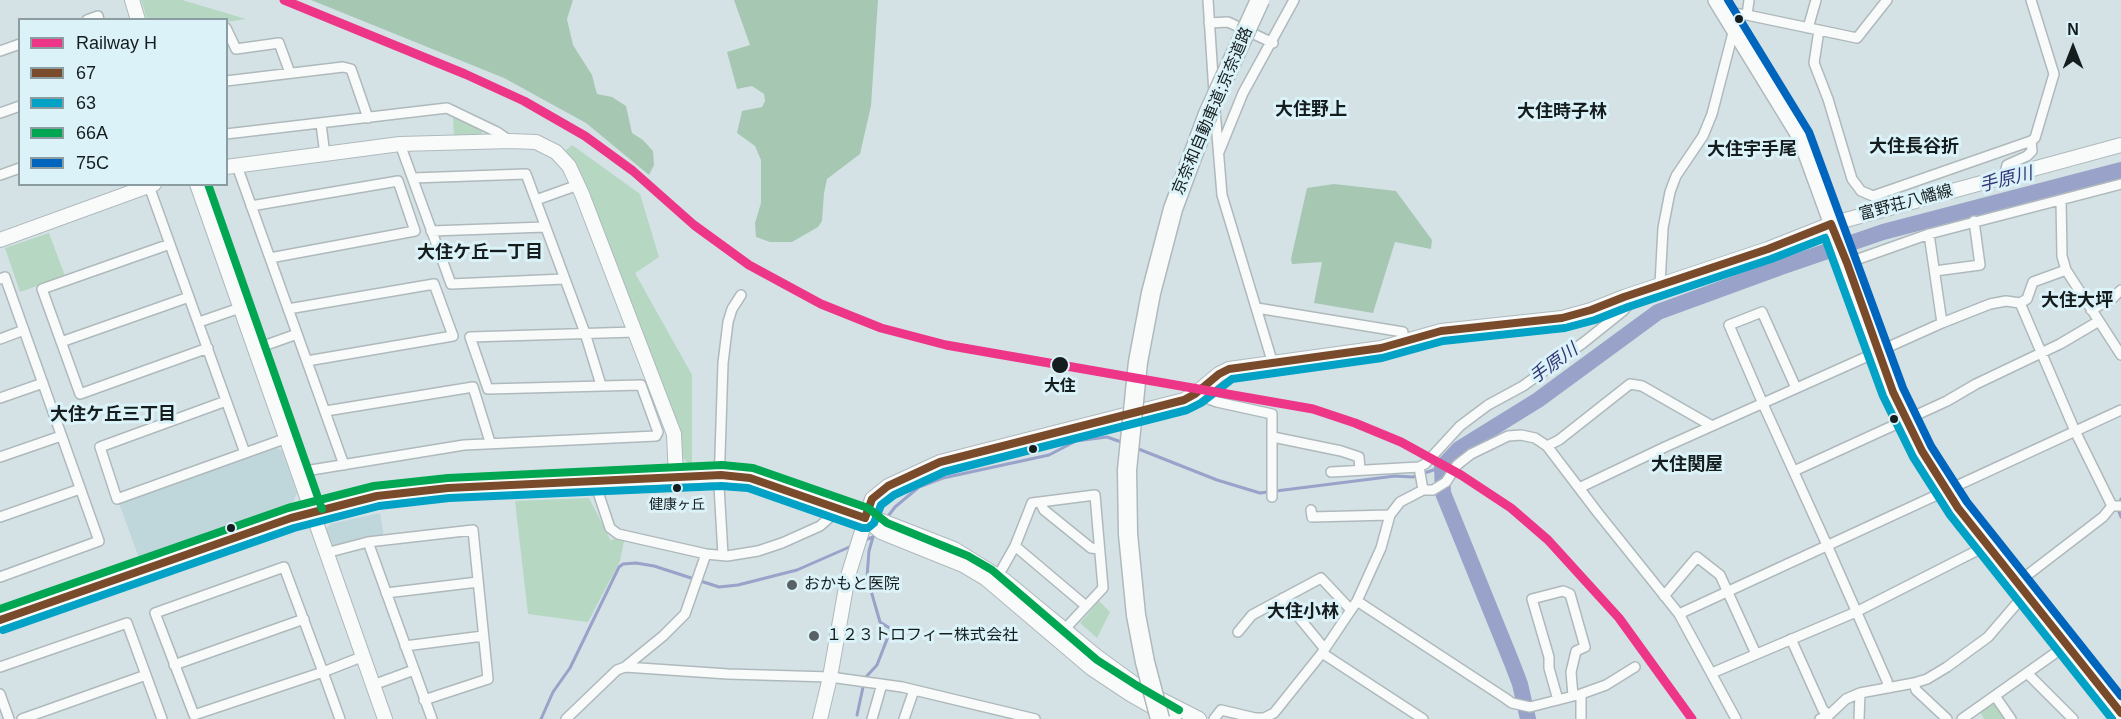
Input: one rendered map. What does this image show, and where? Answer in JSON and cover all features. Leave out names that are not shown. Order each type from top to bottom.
[{"type":"highway","name":"京奈和自動車道;京奈道路","points":[[1160,719],[1136,615],[1128,534],[1128,459],[1138,362],[1161,251],[1180,188],[1208,114],[1260,0]]},
{"type":"main road","points":[[1721,6],[1800,137],[1878,353],[1906,421],[1946,491],[2020,587],[2119,706]]},
{"type":"street","points":[[132,0],[137,18]]},
{"type":"street","points":[[1208,0],[1222,195],[1274,364]]},
{"type":"street","points":[[1218,154],[1243,93],[1294,0]]},
{"type":"street","points":[[1747,15],[1749,0]]},
{"type":"street","points":[[1808,28],[1816,0]]},
{"type":"street","points":[[1721,6],[1747,15],[1857,38],[1887,0]]},
{"type":"street","points":[[1819,30],[1814,63],[1828,99],[1852,179],[1861,191],[1873,196],[2035,138],[2054,74],[2031,0]]},
{"type":"street","points":[[1209,23],[1228,22],[1273,42]]},
{"type":"street","points":[[1660,285],[1663,228],[1670,192],[1676,176],[1703,136],[1713,114],[1734,29]]},
{"type":"street","points":[[228,32],[236,49],[279,43],[290,73]]},
{"type":"street","points":[[0,51],[18,45]]},
{"type":"street","points":[[228,81],[343,67],[351,69],[368,118]]},
{"type":"street","points":[[0,113],[18,107]]},
{"type":"street","points":[[228,134],[447,108],[497,132],[510,141]]},
{"type":"street","points":[[321,124],[325,154]]},
{"type":"street","points":[[2004,177],[2007,165],[2027,156],[2032,151],[2031,141]]},
{"type":"street","points":[[344,465],[251,206],[232,167],[400,144],[536,142],[556,152],[569,166],[578,185],[675,434],[676,478]]},
{"type":"street","points":[[400,144],[451,284],[564,279]]},
{"type":"street","name":"富野荘八幡線","points":[[1195,394],[1219,374],[1229,369],[1381,348],[1441,331],[1562,318],[1832,228],[2121,145]]},
{"type":"street","points":[[0,175],[18,169]]},
{"type":"street","points":[[413,178],[526,174],[585,333],[601,385]]},
{"type":"street","points":[[251,206],[398,181],[415,231],[270,258]]},
{"type":"street","points":[[1846,261],[1974,221],[2121,184]]},
{"type":"street","points":[[536,200],[578,185]]},
{"type":"street","points":[[0,240],[149,186]]},
{"type":"street","points":[[152,186],[170,244],[245,453]]},
{"type":"street","points":[[198,186],[385,719]]},
{"type":"street","points":[[2061,200],[2062,256],[2066,270],[2121,355]]},
{"type":"street","points":[[1935,271],[1980,265],[1974,221]]},
{"type":"street","points":[[431,231],[545,227]]},
{"type":"street","points":[[1929,234],[1942,323]]},
{"type":"street","points":[[170,244],[42,289],[80,393],[208,348]]},
{"type":"street","points":[[1579,488],[1942,323],[1990,304],[2020,303],[2027,299],[2033,282],[2066,270]]},
{"type":"street","points":[[0,279],[5,277],[99,542],[0,577]]},
{"type":"street","points":[[288,309],[434,284],[453,336],[307,361]]},
{"type":"street","points":[[2091,310],[2113,298],[2121,290]]},
{"type":"street","points":[[1420,472],[1470,417],[1523,386],[1615,317],[1634,299],[1634,293]]},
{"type":"street","points":[[723,555],[719,486],[723,363],[728,322],[732,309],[741,295]]},
{"type":"street","points":[[62,342],[189,297]]},
{"type":"street","points":[[1824,717],[1846,699],[1860,693],[1914,683],[1947,668],[1988,637],[2019,601],[2020,587],[2116,505],[2075,431],[2020,303]]},
{"type":"street","points":[[199,322],[240,308]]},
{"type":"street","points":[[1257,309],[1403,332]]},
{"type":"street","points":[[1796,388],[1762,312],[1730,325],[1888,688]]},
{"type":"street","points":[[1794,471],[1947,401],[2099,321]]},
{"type":"street","points":[[0,339],[24,330]]},
{"type":"street","points":[[299,472],[490,442],[656,436],[658,432],[641,385],[488,389],[470,337],[635,332]]},
{"type":"street","points":[[255,349],[297,334]]},
{"type":"street","points":[[0,398],[43,383]]},
{"type":"street","points":[[1547,446],[1559,440],[1630,384],[1642,386],[1712,426]]},
{"type":"street","points":[[326,411],[473,387],[490,442]]},
{"type":"street","points":[[820,719],[848,576],[858,544],[871,521],[872,499],[888,486],[940,462],[1171,403],[1195,394],[1217,402],[1272,414],[1272,497]]},
{"type":"street","points":[[226,401],[100,447],[117,499],[287,438]]},
{"type":"street","points":[[1679,614],[2121,410]]},
{"type":"street","points":[[1214,719],[1221,710],[1255,718],[1274,713],[1323,650],[1357,601],[1381,548],[1390,515],[1400,502],[1446,482],[1457,465],[1471,454],[1508,436],[1521,435],[1535,438],[1547,446],[1679,614],[1736,719]]},
{"type":"street","points":[[0,457],[61,436]]},
{"type":"street","points":[[1273,437],[1359,457],[1360,470]]},
{"type":"street","points":[[1330,472],[1360,470],[1420,472]]},
{"type":"street","points":[[1420,472],[1428,490]]},
{"type":"street","points":[[0,620],[312,512],[377,496],[448,488],[721,475],[750,478],[839,509],[898,533],[963,565],[985,578],[1091,668],[1174,719]]},
{"type":"street","points":[[594,480],[610,528],[618,534],[706,554],[723,555],[758,551],[782,543],[820,526],[839,509]]},
{"type":"street","points":[[0,517],[80,489]]},
{"type":"street","points":[[998,576],[1015,546],[1032,503],[1095,495],[1103,588],[1064,630]]},
{"type":"street","points":[[1040,502],[1044,510],[1091,548],[1100,549]]},
{"type":"street","points":[[1311,510],[1312,517],[1390,515]]},
{"type":"street","points":[[326,553],[368,542],[472,530],[488,679],[424,700]]},
{"type":"street","points":[[898,533],[954,549],[998,576],[1096,656],[1144,691],[1199,719]]},
{"type":"street","points":[[368,542],[432,719]]},
{"type":"street","points":[[1712,673],[1856,612],[1988,545]]},
{"type":"street","points":[[1015,546],[1086,606]]},
{"type":"street","points":[[566,719],[616,670],[625,667],[663,636],[685,614],[706,554]]},
{"type":"street","points":[[1664,596],[1697,557],[1720,575],[1756,654]]},
{"type":"street","points":[[340,719],[323,672],[304,618],[284,567],[155,613],[194,715],[323,672],[364,656]]},
{"type":"street","points":[[1238,632],[1252,615],[1321,578],[1351,610]]},
{"type":"street","points":[[386,593],[478,582]]},
{"type":"street","points":[[1558,700],[1549,668],[1549,657],[1532,598],[1563,591],[1570,594],[1585,647],[1576,651],[1571,672],[1581,719]]},
{"type":"street","points":[[1283,598],[1323,650],[1423,719]]},
{"type":"street","points":[[1357,601],[1512,703],[1530,707],[1577,695],[1606,685],[1635,667]]},
{"type":"street","points":[[174,665],[304,618]]},
{"type":"street","points":[[0,667],[127,623],[162,719]]},
{"type":"street","points":[[405,645],[483,636]]},
{"type":"street","points":[[1791,639],[1823,710],[1824,717]]},
{"type":"street","points":[[1962,719],[2068,644]]},
{"type":"street","points":[[625,667],[728,674],[830,676],[914,690],[1035,719]]},
{"type":"street","points":[[374,685],[414,670]]},
{"type":"street","points":[[2027,674],[2073,719]]},
{"type":"street","points":[[22,719],[146,675]]},
{"type":"street","points":[[1914,683],[1916,690],[1947,719]]},
{"type":"street","points":[[872,719],[882,684]]},
{"type":"street","points":[[904,719],[914,690]]},
{"type":"street","points":[[1859,719],[1860,693]]},
{"type":"street","points":[[0,694],[9,719]]},
{"type":"street","points":[[1995,696],[2011,719]]},
{"type":"shaded area","points":[[277,448],[282,451],[297,493],[293,502],[139,558],[119,503]]},
{"type":"shaded area","points":[[380,513],[384,537],[334,546],[330,543],[325,531],[330,524]]},
{"type":"green space","points":[[141,0],[182,0],[246,19],[228,22],[228,18],[147,18]]},
{"type":"green space","points":[[311,0],[573,0],[567,19],[573,45],[592,75],[597,94],[612,97],[626,106],[632,133],[643,140],[653,151],[654,165],[649,175],[586,123],[504,78]]},
{"type":"green space","points":[[734,0],[878,0],[871,106],[860,154],[827,179],[822,221],[818,227],[792,242],[770,242],[756,237],[755,223],[761,203],[761,160],[755,146],[737,133],[742,111],[762,107],[765,101],[764,94],[752,86],[737,89],[727,52],[750,45]]},
{"type":"green space","points":[[453,116],[484,130],[480,135],[454,136]]},
{"type":"green space","points":[[572,145],[640,194],[659,257],[635,273],[692,375],[692,463],[688,463],[682,457],[681,435],[577,166],[565,151]]},
{"type":"green space","points":[[1334,184],[1396,191],[1432,240],[1431,249],[1395,242],[1373,313],[1314,303],[1322,262],[1292,264],[1291,259],[1307,188]]},
{"type":"green space","points":[[49,233],[65,276],[20,292],[5,248]]},
{"type":"green space","points":[[589,498],[611,541],[613,539],[624,541],[620,561],[588,622],[528,614],[515,501]]},
{"type":"green space","points":[[1099,601],[1110,612],[1097,638],[1080,623]]},
{"type":"green space","points":[[1989,704],[1995,705],[2004,719],[1984,719],[1979,710]]},
{"type":"waterway","name":"手原川","points":[[1528,719],[1520,684],[1443,493],[1442,467],[1459,449],[1538,400],[1658,312],[1883,232],[2121,170]]},
{"type":"waterway","points":[[886,519],[895,507],[919,487],[943,478],[1049,455],[1076,441],[1107,437],[1124,443]]},
{"type":"waterway","points":[[1136,448],[1217,480],[1260,493],[1395,476],[1413,477],[1442,467]]},
{"type":"waterway","points":[[2121,499],[2119,512],[2121,517]]},
{"type":"waterway","points":[[865,540],[873,537],[877,532]]},
{"type":"waterway","points":[[857,715],[865,678],[877,665],[891,629],[880,622],[867,577],[869,551],[873,537]]},
{"type":"waterway","points":[[541,719],[553,692],[570,668],[619,567],[623,564],[636,563],[654,566],[719,587],[738,585],[797,570],[854,545]]},
{"type":"rail line","name":"H","points":[[284,0],[465,74],[524,101],[585,136],[633,171],[694,225],[749,265],[821,304],[881,328],[946,345],[1313,409],[1401,442],[1461,475],[1511,508],[1548,540],[1619,618],[1692,719]]},
{"type":"transit line","name":"75C","points":[[1728,0],[1809,132],[1903,388],[1931,446],[1967,502],[2121,696]]},
{"type":"transit line","name":"66A","points":[[209,186],[322,509]]},
{"type":"transit line","name":"67","points":[[0,620],[291,518],[377,496],[448,488],[721,475],[750,478],[865,518],[872,499],[888,486],[940,462],[1184,400],[1229,369],[1381,348],[1441,331],[1562,318],[1768,249],[1831,224],[1893,392],[1922,451],[1958,508],[2121,713]]},
{"type":"transit line","name":"63","points":[[3,630],[294,528],[379,506],[449,498],[721,486],[748,488],[862,528],[868,528],[874,523],[881,505],[894,495],[944,472],[1187,410],[1201,403],[1232,379],[1382,358],[1443,341],[1565,328],[1595,320],[1825,238],[1883,396],[1913,457],[1950,515],[2112,719]]},
{"type":"transit line","name":"66A","points":[[0,609],[288,508],[374,486],[448,478],[722,465],[753,468],[868,508],[887,523],[968,556],[992,570],[1097,660],[1179,710]]},
{"type":"place","name":"大住","points":[[1060,365]]},
{"type":"place","name":"健康ヶ丘","points":[[677,488]]},
{"type":"place","name":"おかもと医院","points":[[792,585]]},
{"type":"place","name":"１２３トロフィー株式会社","points":[[814,636]]},
{"type":"district","name":"大住野上","points":[[1311,110]]},
{"type":"district","name":"大住時子林","points":[[1562,112]]},
{"type":"district","name":"大住長谷折","points":[[1914,147]]},
{"type":"district","name":"大住宇手尾","points":[[1752,150]]},
{"type":"district","name":"大住ケ丘一丁目","points":[[480,253]]},
{"type":"district","name":"大住大坪","points":[[2077,301]]},
{"type":"district","name":"大住ケ丘三丁目","points":[[113,415]]},
{"type":"district","name":"大住関屋","points":[[1687,465]]},
{"type":"district","name":"大住小林","points":[[1303,612]]}]
